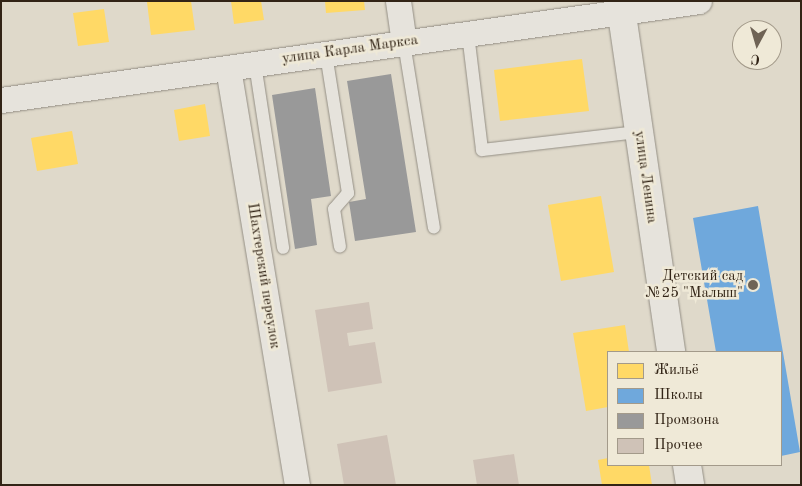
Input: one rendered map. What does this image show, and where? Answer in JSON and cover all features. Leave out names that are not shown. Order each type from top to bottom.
[{"type":"street","points":[[398,1],[404,43]]},
{"type":"street","name":"улица Карла Маркса","points":[[1,100],[468,34],[621,7],[699,1]]},
{"type":"street","name":"улица Ленина","points":[[621,7],[671,351]]},
{"type":"street","name":"Шахтерский переулок","points":[[228,68],[297,485]]},
{"type":"street","points":[[687,466],[690,485]]},
{"type":"lane","points":[[468,34],[482,150],[638,132]]},
{"type":"lane","points":[[404,43],[434,228]]},
{"type":"lane","points":[[326,54],[348,193],[334,209],[340,247]]},
{"type":"lane","points":[[255,64],[283,248]]},
{"type":"building: Жильё","points":[[191,1],[195,30],[151,35],[147,2]]},
{"type":"building: Жильё","points":[[231,1],[261,1],[264,20],[234,24]]},
{"type":"building: Жильё","points":[[325,1],[364,1],[365,10],[326,13]]},
{"type":"building: Жильё","points":[[104,9],[109,42],[78,46],[73,13]]},
{"type":"building: Жильё","points":[[582,59],[589,111],[500,121],[494,70]]},
{"type":"building: Жильё","points":[[205,104],[210,136],[179,141],[174,110]]},
{"type":"building: Жильё","points":[[72,131],[78,164],[37,171],[31,138]]},
{"type":"building: Жильё","points":[[601,196],[614,272],[561,281],[548,205]]},
{"type":"building: Жильё","points":[[625,325],[629,351],[607,351],[607,407],[586,411],[573,333]]},
{"type":"building: Жильё","points":[[607,458],[607,466],[649,466],[652,485],[602,485],[598,460]]},
{"type":"building: Школы","points":[[758,206],[800,452],[782,456],[782,351],[716,351],[693,218]]},
{"type":"building: Промзона","points":[[391,74],[416,232],[355,241],[349,202],[366,199],[347,81]]},
{"type":"building: Промзона","points":[[315,88],[331,196],[311,199],[317,245],[295,249],[272,95]]},
{"type":"building: Прочее","points":[[369,302],[373,329],[347,333],[349,346],[375,342],[382,383],[328,392],[315,310]]},
{"type":"building: Прочее","points":[[387,435],[396,485],[344,485],[337,444]]},
{"type":"building: Прочее","points":[[514,454],[519,485],[477,485],[473,460]]},
{"type":"place","name":"Детский сад №25 \"Малыш\"","points":[[753,285]]}]
